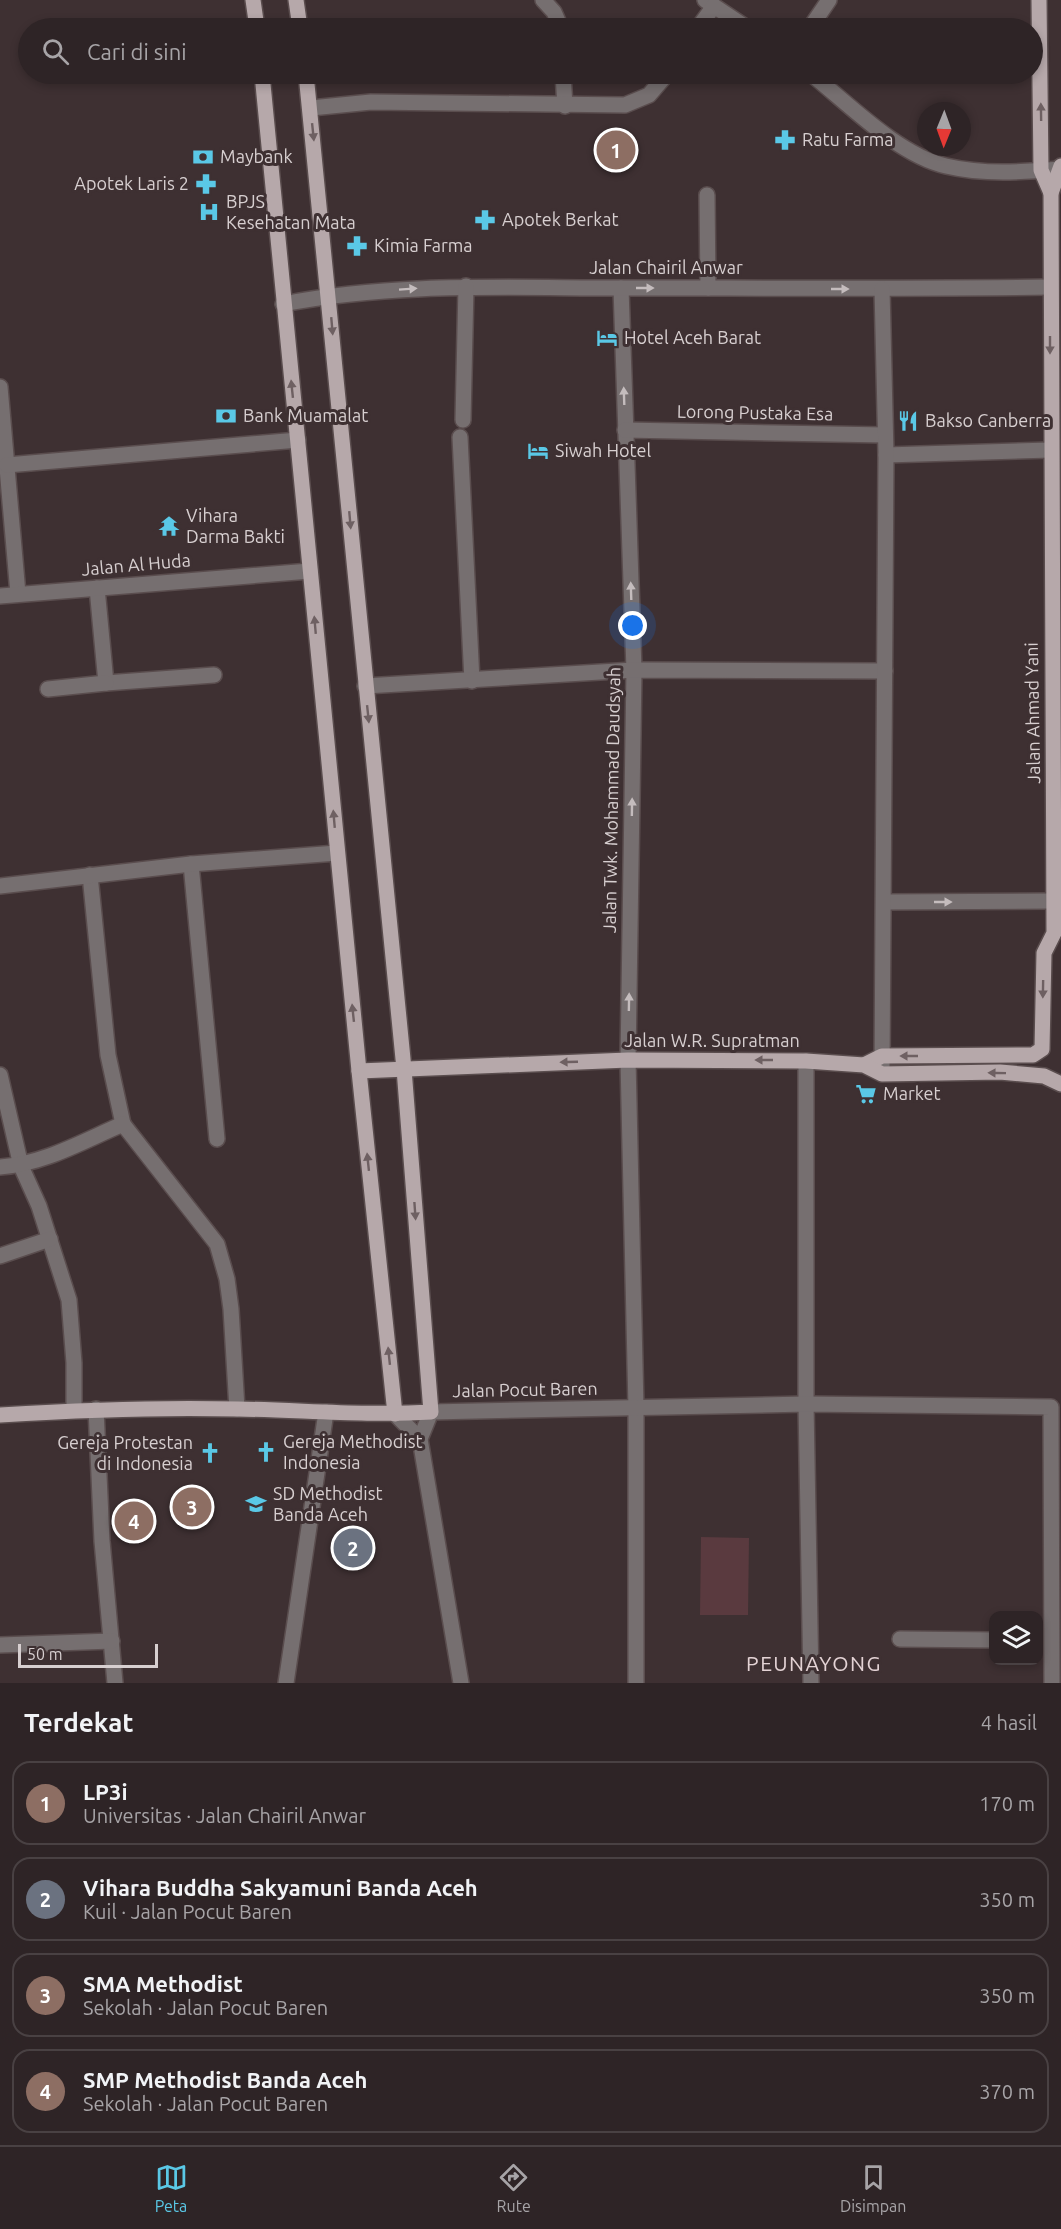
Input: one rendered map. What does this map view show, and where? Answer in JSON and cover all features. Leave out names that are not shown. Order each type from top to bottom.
[{"type":"main road","points":[[253,0],[256,18]]},
{"type":"main road","points":[[296,0],[299,18]]},
{"type":"main road","name":"Jalan Ahmad Yani","points":[[1039,0],[1039,18]]},
{"type":"main road","points":[[263,84],[358,1071],[395,1414]]},
{"type":"main road","points":[[307,84],[404,1069],[431,1412]]},
{"type":"main road","name":"Jalan Ahmad Yani","points":[[1040,84],[1041,170],[1051,193]]},
{"type":"main road","name":"Jalan Ahmad Yani","points":[[864,1065],[882,1056],[1033,1055],[1040,1052],[1044,953],[1057,939],[1052,901],[1054,813],[1050,287],[1051,193],[1061,168]]},
{"type":"main road","name":"Jalan W.R. Supratman","points":[[358,1071],[628,1060],[806,1061],[864,1065],[882,1074],[1000,1072],[1044,1076],[1061,1084]]},
{"type":"main road","name":"Jalan Pocut Baren","points":[[0,1415],[96,1409],[237,1409],[395,1414],[431,1412]]},
{"type":"street","points":[[543,0],[557,18]]},
{"type":"street","points":[[817,18],[829,0]]},
{"type":"street","points":[[702,18],[709,3],[732,18]]},
{"type":"street","points":[[564,84],[565,106]]},
{"type":"street","points":[[311,108],[370,102],[625,105],[649,95],[658,84]]},
{"type":"street","points":[[823,84],[893,140],[925,159],[946,166],[1004,173],[1061,168]]},
{"type":"street","points":[[707,195],[708,288]]},
{"type":"street","points":[[463,420],[466,286]]},
{"type":"street","name":"Jalan Chairil Anwar","points":[[283,304],[329,295],[466,286],[882,289],[1050,287]]},
{"type":"street","name":"Jalan Twk. Mohammad Daudsyah","points":[[621,288],[634,670],[628,1060],[636,1408],[636,1683]]},
{"type":"street","points":[[882,289],[886,455],[882,1074]]},
{"type":"street","points":[[0,387],[18,594]]},
{"type":"street","name":"Lorong Pustaka Esa","points":[[625,430],[885,435]]},
{"type":"street","points":[[460,437],[472,681]]},
{"type":"street","points":[[7,465],[298,440]]},
{"type":"street","points":[[886,455],[1050,450]]},
{"type":"street","name":"Jalan Al Huda","points":[[0,596],[310,571]]},
{"type":"street","points":[[97,588],[106,683]]},
{"type":"street","points":[[365,686],[634,670],[885,671]]},
{"type":"street","points":[[48,689],[214,675]]},
{"type":"street","points":[[0,886],[191,864],[337,853]]},
{"type":"street","points":[[191,864],[217,1139]]},
{"type":"street","points":[[90,875],[108,1055],[123,1124],[217,1244],[227,1278],[231,1310],[237,1409]]},
{"type":"street","points":[[884,902],[1052,901]]},
{"type":"street","points":[[806,1061],[806,1404],[811,1683]]},
{"type":"street","points":[[0,1075],[21,1166],[50,1239],[69,1300],[74,1363],[74,1410]]},
{"type":"street","points":[[0,1167],[21,1166],[46,1158],[123,1124]]},
{"type":"street","points":[[0,1256],[50,1239]]},
{"type":"street","name":"Jalan Pocut Baren","points":[[431,1412],[806,1404],[1051,1407],[1045,1641]]},
{"type":"street","points":[[96,1409],[101,1533],[115,1683]]},
{"type":"street","points":[[284,1682],[326,1412]]},
{"type":"street","points":[[431,1412],[420,1439],[461,1683]]},
{"type":"street","points":[[395,1414],[420,1439]]},
{"type":"street","points":[[900,1639],[989,1640]]},
{"type":"street","points":[[0,1644],[112,1641]]},
{"type":"street","points":[[1045,1641],[1052,1683]]},
{"type":"shaded area","points":[[701,1537],[749,1538],[748,1615],[700,1615]]},
{"type":"place","name":"Ratu Farma","points":[[785,140]]},
{"type":"place","name":"LP3i","points":[[616,150]]},
{"type":"place","name":"Maybank","points":[[203,157]]},
{"type":"place","name":"Apotek Laris 2","points":[[206,184]]},
{"type":"place","name":"BPJS Kesehatan Mata","points":[[209,212]]},
{"type":"place","name":"Apotek Berkat","points":[[485,220]]},
{"type":"place","name":"Kimia Farma","points":[[357,246]]},
{"type":"place","name":"Hotel Aceh Barat","points":[[607,338]]},
{"type":"place","name":"Bank Muamalat","points":[[226,416]]},
{"type":"place","name":"Bakso Canberra","points":[[908,421]]},
{"type":"place","name":"Siwah Hotel","points":[[538,451]]},
{"type":"place","name":"Vihara Darma Bakti","points":[[169,526]]},
{"type":"place","name":"Market","points":[[866,1094]]},
{"type":"place","name":"Gereja Methodist Indonesia","points":[[266,1452]]},
{"type":"place","name":"Gereja Protestan di Indonesia","points":[[210,1453]]},
{"type":"place","name":"SD Methodist Banda Aceh","points":[[256,1504]]},
{"type":"place","name":"SMA Methodist","points":[[192,1507]]},
{"type":"place","name":"SMP Methodist Banda Aceh","points":[[134,1521]]},
{"type":"place","name":"Vihara Buddha Sakyamuni Banda Aceh","points":[[353,1548]]},
{"type":"district","name":"PEUNAYONG","points":[[814,1664]]}]
